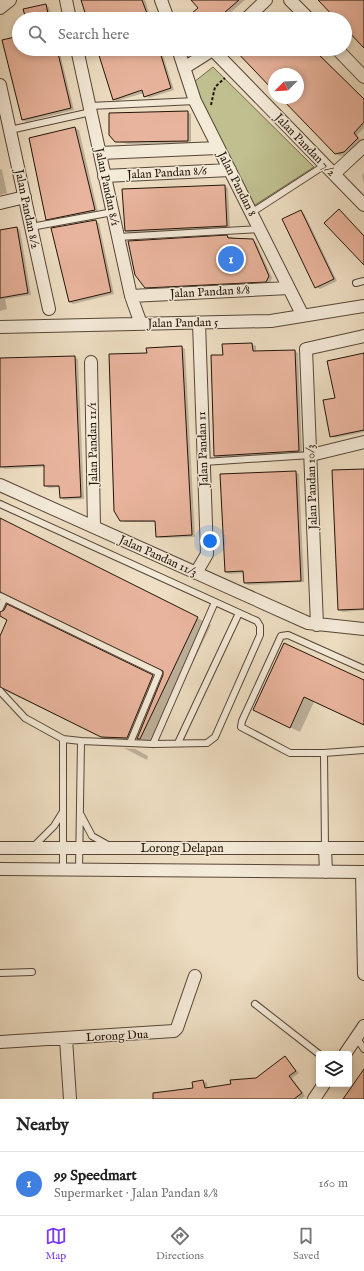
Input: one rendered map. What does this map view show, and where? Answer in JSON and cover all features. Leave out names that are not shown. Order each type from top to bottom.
[{"type":"street","points":[[0,8],[10,0]]},
{"type":"street","points":[[66,0],[69,12]]},
{"type":"street","points":[[162,0],[166,12]]},
{"type":"street","points":[[253,12],[266,0]]},
{"type":"street","points":[[290,0],[302,12]]},
{"type":"street","name":"Jalan Pandan 8/1","points":[[79,56],[131,296],[141,324]]},
{"type":"street","name":"Jalan Pandan 8","points":[[180,56],[195,101],[303,316]]},
{"type":"street","points":[[184,68],[204,56]]},
{"type":"street","name":"Jalan Pandan 7/2","points":[[220,56],[364,205]]},
{"type":"street","points":[[344,56],[364,77]]},
{"type":"street","name":"Jalan Pandan 8/2","points":[[0,85],[6,124],[25,197],[49,310]]},
{"type":"street","points":[[334,174],[364,146]]},
{"type":"street","name":"Jalan Pandan 8/6","points":[[100,153],[218,148]]},
{"type":"street","name":"Jalan Pandan 8/6","points":[[104,176],[230,170]]},
{"type":"street","points":[[0,203],[25,197]]},
{"type":"street","name":"Jalan Pandan 8/8","points":[[131,296],[289,288]]},
{"type":"street","name":"Jalan Pandan 5","points":[[0,327],[271,321],[364,306]]},
{"type":"street","name":"Jalan Pandan 11","points":[[196,573],[207,554],[199,323]]},
{"type":"street","name":"Jalan Pandan 10/3","points":[[317,625],[306,349],[364,336]]},
{"type":"street","name":"Jalan Pandan 11/1","points":[[91,362],[94,527]]},
{"type":"street","points":[[311,455],[364,442]]},
{"type":"street","name":"Jalan Pandan 11/3","points":[[0,485],[308,623],[364,629]]},
{"type":"street","name":"Lorong Delapan","points":[[0,848],[364,848]]},
{"type":"street","points":[[325,848],[326,872]]},
{"type":"street","name":"Lorong Delapan","points":[[0,869],[363,872]]},
{"type":"street","points":[[363,872],[364,974]]},
{"type":"street","name":"Lorong Dua","points":[[0,1042],[174,1031],[177,1028],[195,976]]},
{"type":"street","points":[[347,1051],[364,1026]]},
{"type":"street","points":[[66,1039],[70,1099]]},
{"type":"street","points":[[314,1099],[322,1087]]},
{"type":"lane","points":[[6,124],[90,109],[195,101]]},
{"type":"lane","points":[[251,213],[325,165]]},
{"type":"lane","points":[[31,227],[113,212]]},
{"type":"lane","points":[[118,237],[259,229]]},
{"type":"lane","points":[[356,283],[364,281]]},
{"type":"lane","points":[[204,462],[311,455]]},
{"type":"lane","points":[[0,504],[257,621],[260,626],[260,635],[215,737],[207,743],[153,744],[63,739],[25,718],[0,691]]},
{"type":"lane","points":[[0,608],[2,597],[159,673],[130,743]]},
{"type":"lane","points":[[153,744],[215,602]]},
{"type":"lane","points":[[178,743],[239,613]]},
{"type":"lane","points":[[364,669],[288,635],[281,636],[241,727],[283,751],[297,753],[324,753],[364,750]]},
{"type":"lane","points":[[63,739],[63,870]]},
{"type":"lane","points":[[79,870],[81,741]]},
{"type":"lane","points":[[324,753],[325,848]]},
{"type":"lane","points":[[80,811],[92,836],[113,848]]},
{"type":"lane","points":[[32,848],[54,826],[63,812]]},
{"type":"lane","points":[[0,973],[32,972]]},
{"type":"lane","points":[[255,1004],[316,1052]]},
{"type":"lane","points":[[356,1037],[364,1049]]},
{"type":"path","points":[[211,106],[215,87],[222,80]]},
{"type":"green space","points":[[213,67],[314,167],[252,207],[201,104],[194,82]]},
{"type":"building","points":[[81,0],[142,0],[146,12],[85,12]]},
{"type":"building","points":[[191,0],[239,0],[225,12],[193,12],[198,8]]},
{"type":"building","points":[[318,0],[364,0],[364,48],[352,35],[352,12],[329,12]]},
{"type":"building","points":[[46,4],[48,12],[24,12],[23,9]]},
{"type":"building","points":[[12,38],[12,56],[59,56],[71,108],[22,120],[2,40]]},
{"type":"building","points":[[99,56],[161,56],[171,88],[144,97],[142,90],[113,100]]},
{"type":"building","points":[[241,56],[320,56],[364,99],[364,122],[354,133],[358,138],[344,152],[335,154],[287,104],[304,104],[304,68],[268,68],[268,85]]},
{"type":"building","points":[[188,111],[188,141],[115,142],[109,135],[109,113]]},
{"type":"building","points":[[75,127],[95,210],[46,220],[29,138]]},
{"type":"building","points":[[225,185],[227,226],[125,231],[122,189]]},
{"type":"building","points":[[339,209],[364,236],[364,265],[324,223]]},
{"type":"building","points":[[301,210],[334,279],[315,288],[282,219]]},
{"type":"building","points":[[96,220],[111,292],[69,302],[51,228]]},
{"type":"building","points":[[17,227],[28,293],[0,298],[0,230]]},
{"type":"building","points":[[227,235],[228,238],[253,239],[269,276],[266,282],[145,288],[135,275],[128,241]]},
{"type":"building","points":[[252,343],[253,351],[295,350],[299,451],[214,456],[211,355],[223,355],[222,344]]},
{"type":"building","points":[[182,346],[192,535],[156,537],[155,521],[120,521],[114,511],[109,354],[147,353],[146,348]]},
{"type":"building","points":[[364,353],[364,430],[330,437],[323,400],[335,398],[327,361]]},
{"type":"building","points":[[75,356],[81,497],[60,498],[59,486],[44,486],[44,465],[0,467],[0,358]]},
{"type":"building","points":[[364,469],[364,609],[338,610],[332,470]]},
{"type":"building","points":[[296,471],[301,581],[244,583],[243,571],[225,572],[220,474]]},
{"type":"building","points":[[0,518],[198,617],[140,739],[137,739],[163,675],[163,671],[0,592]]},
{"type":"building","points":[[7,604],[153,675],[127,738],[101,737],[0,687],[0,636],[7,620],[0,616],[0,612],[4,610]]},
{"type":"building","points":[[284,643],[364,680],[364,725],[304,697],[290,728],[253,710]]},
{"type":"building","points":[[285,1056],[296,1071],[289,1076],[302,1093],[294,1099],[153,1099],[153,1093],[193,1088],[192,1082],[203,1080],[205,1088],[231,1084],[230,1080],[256,1078]]},
{"type":"building","points":[[364,1069],[364,1099],[343,1099]]},
{"type":"place","name":"99 Speedmart","points":[[231,259]]}]
